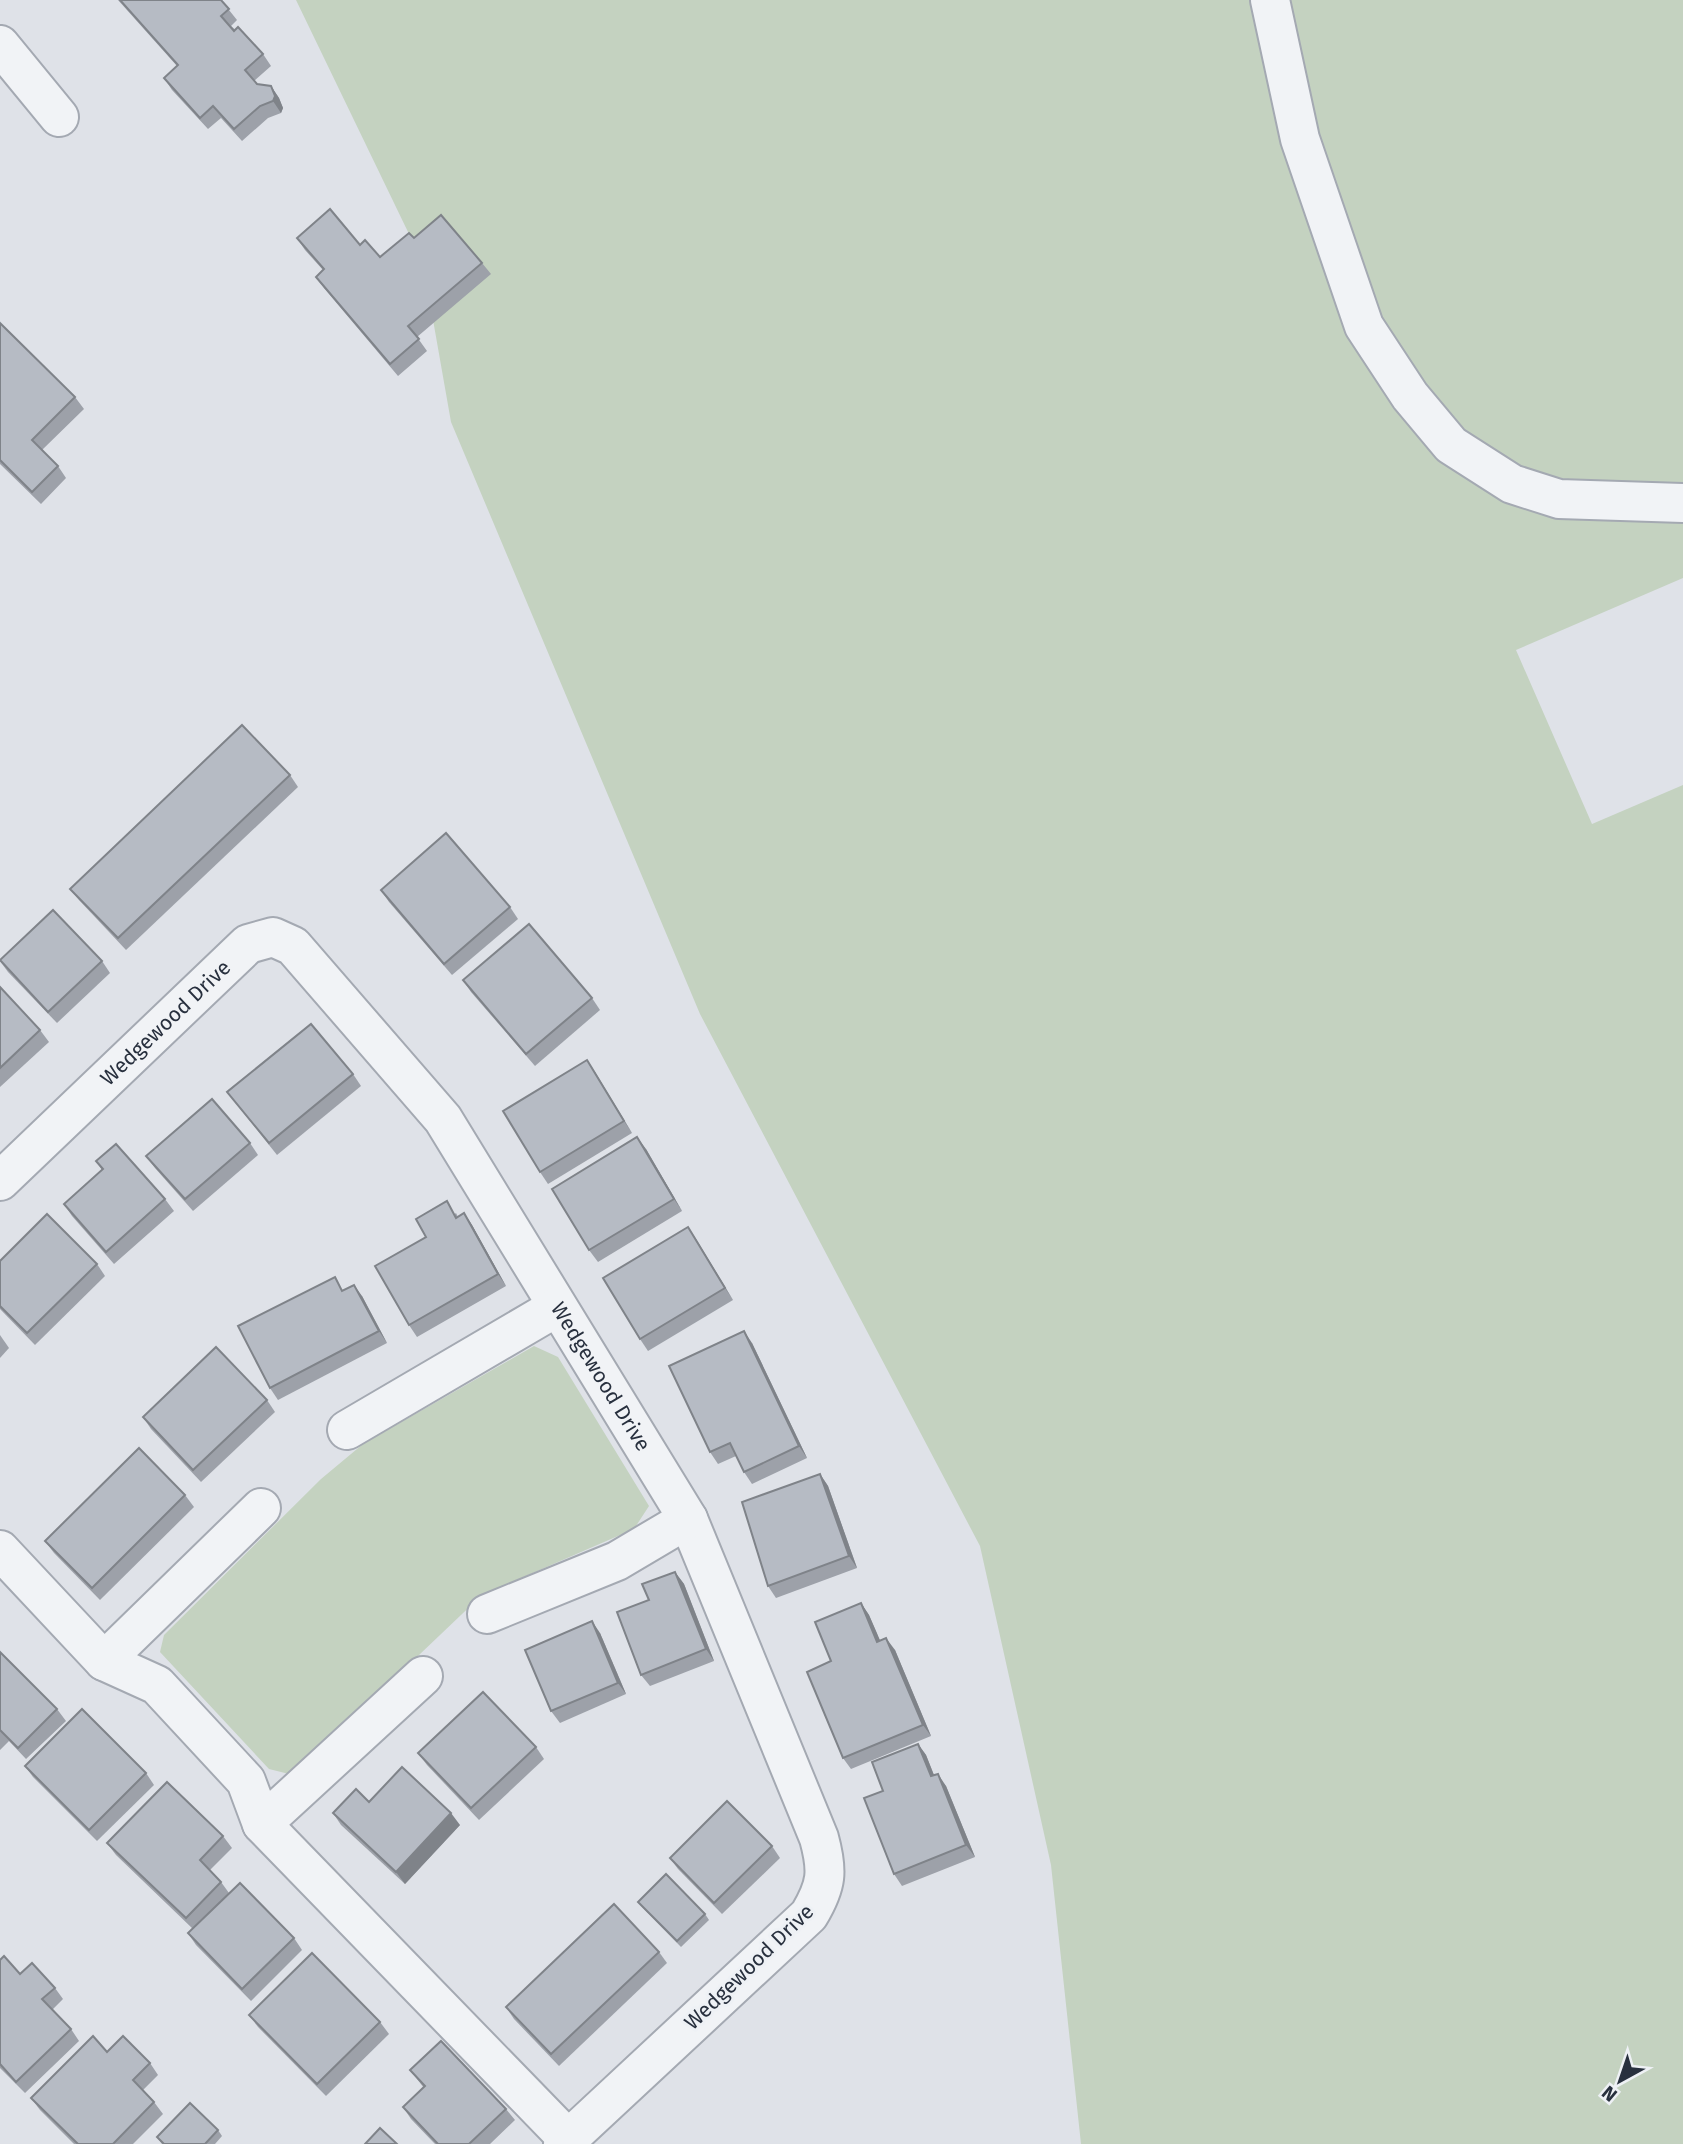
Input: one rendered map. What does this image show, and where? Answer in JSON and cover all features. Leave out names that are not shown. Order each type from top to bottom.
[{"type":"street","points":[[1270,0],[1300,139],[1359,314],[1409,396],[1451,445],[1512,484],[1559,499],[1683,503]]},
{"type":"street","points":[[0,45],[59,117]]},
{"type":"street","name":"Wedgewood Drive","points":[[0,1181],[248,944],[273,937],[293,946],[443,1119],[688,1518],[818,1838],[826,1864],[822,1893],[809,1915],[565,2142],[262,1824],[246,1781],[157,1685],[104,1661],[0,1550]]},
{"type":"street","points":[[347,1430],[557,1307]]},
{"type":"street","points":[[104,1661],[261,1508]]},
{"type":"street","points":[[487,1614],[617,1561],[688,1518]]},
{"type":"street","points":[[262,1824],[422,1676]]},
{"type":"green space","points":[[296,0],[1683,0],[1683,578],[1516,650],[1592,824],[1683,785],[1683,2144],[1081,2144],[1051,1865],[980,1546],[700,1014],[451,422],[423,263]]},
{"type":"green space","points":[[534,1346],[558,1357],[649,1506],[634,1529],[482,1595],[293,1775],[269,1769],[160,1652],[164,1635],[321,1479],[363,1444]]},
{"type":"building","points":[[120,0],[221,0],[229,9],[221,16],[234,31],[238,27],[263,54],[245,70],[257,84],[271,86],[275,96],[273,101],[260,106],[234,129],[213,106],[200,118],[164,78],[178,65]]},
{"type":"building","points":[[330,209],[360,245],[365,240],[380,257],[409,233],[414,238],[441,215],[482,263],[408,326],[419,339],[390,364],[316,277],[324,269],[297,238]]},
{"type":"building","points":[[0,323],[75,397],[32,440],[58,466],[32,492],[0,460]]},
{"type":"building","points":[[242,725],[290,775],[118,938],[70,889]]},
{"type":"building","points":[[446,833],[510,907],[444,964],[381,890]]},
{"type":"building","points":[[53,910],[102,961],[48,1012],[0,960]]},
{"type":"building","points":[[529,924],[592,998],[526,1054],[463,980]]},
{"type":"building","points":[[0,987],[40,1030],[0,1068]]},
{"type":"building","points":[[311,1024],[353,1074],[269,1143],[227,1092]]},
{"type":"building","points":[[587,1060],[624,1121],[540,1172],[503,1111]]},
{"type":"building","points":[[212,1099],[250,1143],[185,1199],[146,1156]]},
{"type":"building","points":[[637,1137],[674,1199],[589,1250],[552,1189]]},
{"type":"building","points":[[116,1144],[165,1199],[106,1252],[64,1204],[103,1169],[96,1161]]},
{"type":"building","points":[[447,1201],[456,1218],[464,1213],[498,1274],[409,1325],[375,1266],[426,1237],[416,1219]]},
{"type":"building","points":[[47,1214],[97,1264],[27,1333],[0,1306],[0,1261]]},
{"type":"building","points":[[688,1227],[725,1288],[640,1339],[603,1278]]},
{"type":"building","points":[[335,1277],[342,1291],[354,1285],[379,1331],[270,1388],[238,1326]]},
{"type":"building","points":[[744,1331],[799,1446],[744,1472],[730,1443],[710,1452],[669,1366]]},
{"type":"building","points":[[216,1347],[267,1400],[193,1470],[143,1417]]},
{"type":"building","points":[[139,1448],[185,1495],[92,1588],[45,1541]]},
{"type":"building","points":[[820,1474],[849,1556],[768,1586],[742,1502]]},
{"type":"building","points":[[675,1572],[706,1649],[641,1675],[617,1612],[649,1600],[642,1584]]},
{"type":"building","points":[[861,1603],[877,1642],[886,1638],[923,1725],[843,1758],[807,1672],[831,1661],[815,1622]]},
{"type":"building","points":[[592,1621],[618,1683],[551,1711],[525,1650]]},
{"type":"building","points":[[0,1652],[57,1709],[18,1748],[0,1730]]},
{"type":"building","points":[[483,1692],[536,1747],[471,1808],[418,1753]]},
{"type":"building","points":[[82,1709],[146,1773],[89,1830],[25,1766]]},
{"type":"building","points":[[918,1744],[931,1776],[938,1774],[966,1845],[894,1874],[864,1798],[883,1791],[872,1762]]},
{"type":"building","points":[[402,1767],[451,1813],[396,1872],[333,1813],[356,1789],[369,1802]]},
{"type":"building","points":[[167,1782],[223,1836],[200,1860],[221,1882],[186,1918],[107,1843]]},
{"type":"building","points":[[727,1801],[772,1846],[714,1903],[670,1858]]},
{"type":"building","points":[[666,1874],[705,1914],[677,1941],[638,1902]]},
{"type":"building","points":[[240,1883],[294,1938],[242,1989],[188,1933]]},
{"type":"building","points":[[614,1904],[659,1952],[551,2054],[506,2007]]},
{"type":"building","points":[[312,1953],[380,2022],[317,2084],[249,2015]]},
{"type":"building","points":[[4,1956],[20,1974],[32,1963],[55,1988],[42,1999],[71,2029],[16,2082],[0,2064],[0,1960]]},
{"type":"building","points":[[93,2036],[107,2052],[123,2036],[150,2063],[133,2080],[154,2102],[113,2144],[78,2144],[31,2098]]},
{"type":"building","points":[[441,2041],[506,2109],[469,2144],[438,2144],[403,2107],[425,2086],[410,2070]]},
{"type":"building","points":[[190,2103],[218,2130],[205,2144],[164,2144],[157,2137]]},
{"type":"building","points":[[380,2128],[397,2144],[365,2144]]}]
